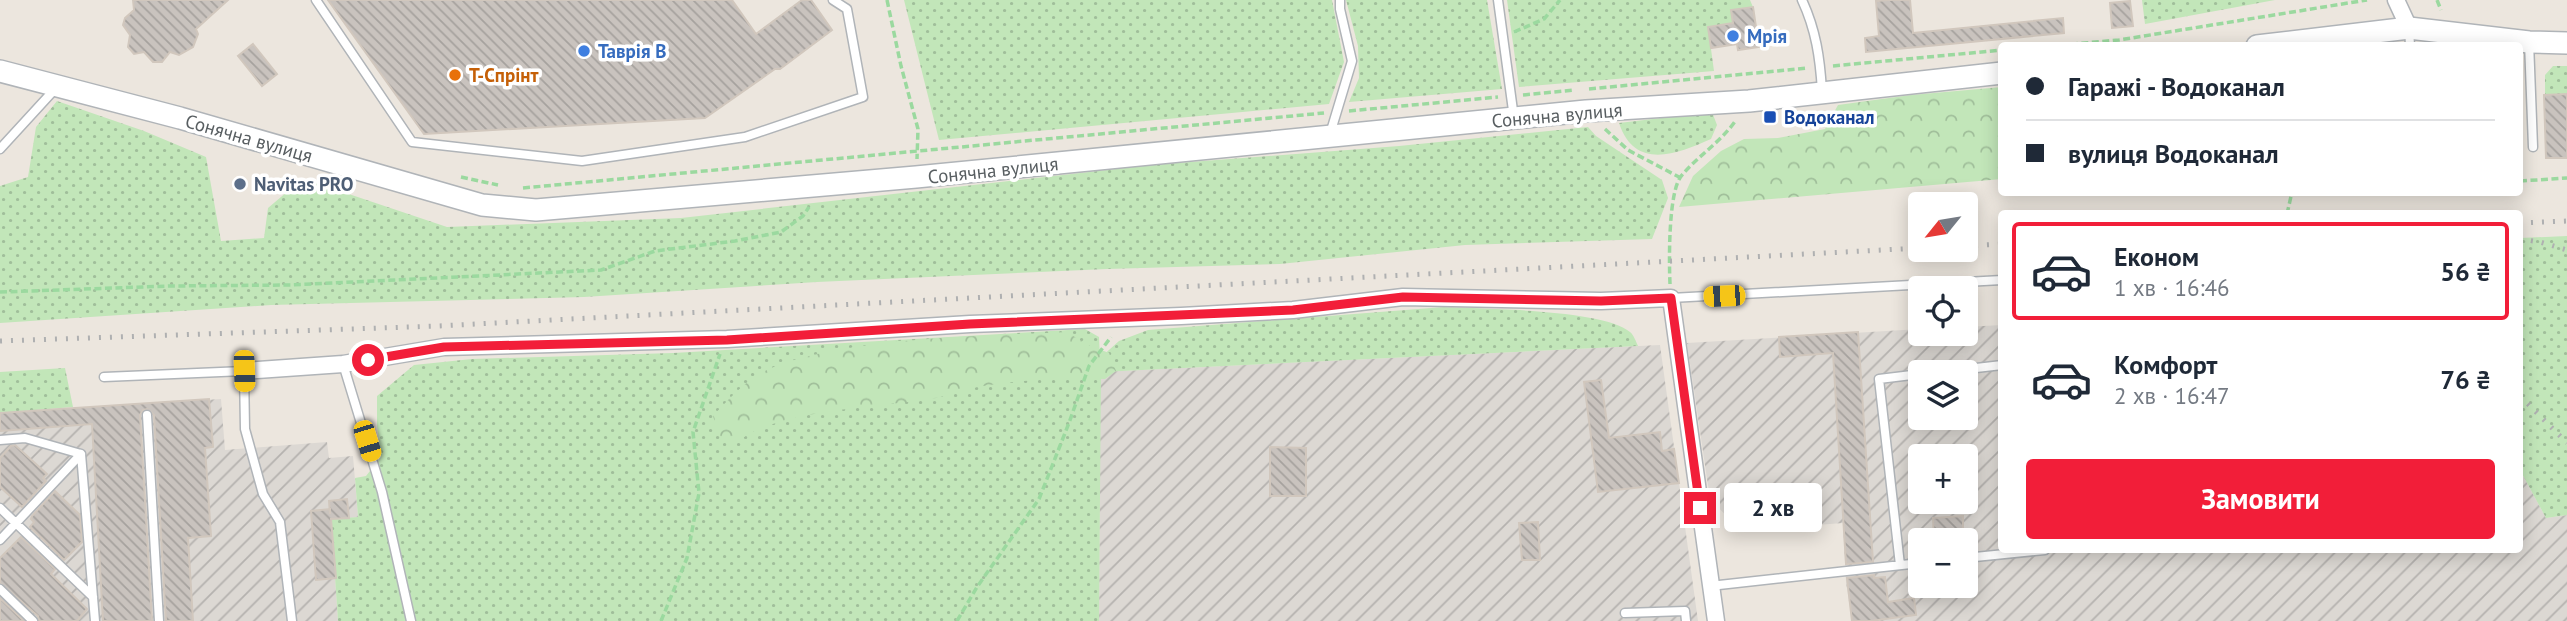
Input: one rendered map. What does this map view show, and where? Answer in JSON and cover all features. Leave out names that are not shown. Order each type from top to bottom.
[{"type":"street","points":[[2396,0],[2410,37]]},
{"type":"street","points":[[2316,42],[2410,37],[2567,43]]},
{"type":"street","name":"Сонячна вулиця","points":[[0,71],[180,118],[482,205],[536,210],[916,177],[1586,111],[1749,101],[1998,73]]},
{"type":"street","points":[[244,371],[343,364],[444,347],[727,340],[970,324],[1293,310],[1403,297],[1601,301],[1671,298],[1716,621]]},
{"type":"lane","points":[[316,0],[412,142],[582,161],[745,137],[863,97],[847,9],[833,0]]},
{"type":"lane","points":[[1329,136],[1352,61],[1340,0]]},
{"type":"lane","points":[[1497,0],[1514,118]]},
{"type":"lane","points":[[1802,0],[1820,55],[1822,94]]},
{"type":"lane","points":[[2529,42],[2533,147]]},
{"type":"lane","points":[[0,149],[57,86]]},
{"type":"lane","points":[[1671,298],[1998,280]]},
{"type":"lane","points":[[343,364],[382,492],[411,621]]},
{"type":"lane","points":[[1978,368],[1998,365]]},
{"type":"lane","points":[[104,377],[244,371],[245,429],[263,494],[281,522],[292,621]]},
{"type":"lane","points":[[1900,565],[1879,379],[1908,375]]},
{"type":"lane","points":[[146,415],[159,621]]},
{"type":"lane","points":[[0,440],[25,438],[81,454]]},
{"type":"lane","points":[[0,540],[81,454]]},
{"type":"lane","points":[[81,454],[95,621]]},
{"type":"lane","points":[[0,508],[93,597]]},
{"type":"lane","points":[[1978,557],[2015,553]]},
{"type":"lane","points":[[1710,586],[1908,564]]},
{"type":"lane","points":[[0,589],[33,621]]},
{"type":"lane","points":[[1625,613],[1685,611],[1686,621]]},
{"type":"path","points":[[887,0],[918,129],[916,177]]},
{"type":"path","points":[[1503,37],[1544,19],[1560,0]]},
{"type":"path","points":[[2096,42],[2367,0]]},
{"type":"path","points":[[2437,0],[2441,10]]},
{"type":"path","points":[[514,188],[1998,50]]},
{"type":"path","points":[[1671,298],[1668,237],[1679,177],[1726,134],[1749,101]]},
{"type":"path","points":[[1586,111],[1628,150],[1679,177]]},
{"type":"path","points":[[461,177],[501,186]]},
{"type":"path","points":[[2523,181],[2567,178]]},
{"type":"path","points":[[0,292],[290,285],[601,270],[655,251],[781,232],[803,216],[824,185]]},
{"type":"path","points":[[957,621],[977,587],[1039,499],[1089,366],[1124,318]]},
{"type":"path","points":[[661,621],[687,558],[699,493],[693,432],[712,374],[727,340]]},
{"type":"shaded area","points":[[1998,325],[1998,553],[2523,553],[2523,476],[2546,518],[2567,515],[2567,621],[1852,621],[1846,582],[1843,523],[1741,531],[1710,499],[1687,343],[1908,330],[1908,346],[1978,346],[1978,326]]},
{"type":"shaded area","points":[[1660,345],[1698,621],[1099,621],[1100,372]]},
{"type":"shaded area","points":[[221,399],[225,450],[327,442],[329,458],[353,456],[358,517],[331,520],[338,621],[0,621],[0,413]]},
{"type":"green space","points":[[904,0],[1332,0],[1344,62],[1329,104],[939,140]]},
{"type":"green space","points":[[1346,0],[1487,0],[1502,89],[1349,102],[1359,78],[1358,46]]},
{"type":"green space","points":[[1507,0],[1750,0],[1753,7],[1731,10],[1733,23],[1708,27],[1714,71],[1519,87]]},
{"type":"green space","points":[[2142,0],[2275,0],[2145,24]]},
{"type":"green space","points":[[2553,66],[2567,66],[2567,94],[2545,95],[2545,75]]},
{"type":"green space","points":[[1998,87],[1998,179],[1679,207],[1693,176],[1721,151],[1744,139],[1778,138],[1825,129],[1838,105]]},
{"type":"green space","points":[[57,101],[144,131],[206,157],[221,241],[264,238],[268,208],[301,180],[447,227],[681,218],[1151,165],[1399,146],[1588,127],[1596,136],[1662,180],[1668,198],[1652,239],[1465,245],[1280,264],[817,282],[584,297],[271,305],[0,323],[0,186],[28,177],[36,127]]},
{"type":"green space","points":[[1712,112],[1717,125],[1711,139],[1685,150],[1658,155],[1635,148],[1626,138],[1619,123]]},
{"type":"green space","points":[[2567,236],[2567,515],[2546,518],[2523,476],[2523,238]]},
{"type":"green space","points":[[1444,307],[1541,312],[1595,319],[1616,324],[1630,332],[1638,346],[1101,372],[1099,621],[338,621],[331,519],[358,517],[355,478],[366,476],[381,457],[377,396],[414,365],[472,359],[673,353],[1085,329],[1099,337],[1100,358],[1119,341],[1148,330]]},
{"type":"green space","points":[[1067,332],[1086,344],[1109,353],[1116,371],[1105,379],[1005,383],[931,399],[799,417],[752,433],[735,444],[721,440],[713,416],[754,377],[778,365],[805,357],[861,346],[920,339]]},
{"type":"green space","points":[[65,368],[73,407],[0,413],[0,372]]},
{"type":"building","points":[[133,0],[228,0],[196,29],[198,34],[193,47],[179,55],[170,52],[162,62],[153,62],[144,52],[134,54],[128,47],[130,35],[123,25],[125,18],[134,10]]},
{"type":"building","name":"Таврія В","points":[[328,0],[732,0],[756,34],[802,0],[811,0],[832,30],[780,69],[775,69],[705,118],[424,134]]},
{"type":"building","points":[[1910,0],[1913,33],[2063,18],[2064,33],[1866,52],[1865,38],[1879,36],[1876,1]]},
{"type":"building","points":[[2130,1],[2133,26],[2112,28],[2110,3]]},
{"type":"building","name":"Мрія","points":[[1753,7],[1759,47],[1738,50],[1737,44],[1711,48],[1708,27],[1733,23],[1731,10]]},
{"type":"building","points":[[253,44],[277,74],[262,86],[238,56]]},
{"type":"building","points":[[2567,94],[2567,158],[2546,158],[2544,95]]},
{"type":"building","points":[[1858,332],[1873,562],[1846,564],[1833,353],[1780,357],[1779,337]]},
{"type":"building","points":[[1601,380],[1609,438],[1660,432],[1662,451],[1674,449],[1679,483],[1598,492],[1584,382]]},
{"type":"building","points":[[209,399],[213,447],[205,448],[211,536],[188,538],[193,621],[166,621],[154,415],[147,409],[140,415],[152,621],[103,621],[92,424],[0,431],[0,413]]},
{"type":"building","points":[[15,445],[47,474],[43,478],[46,481],[22,507],[0,487],[0,458]]},
{"type":"building","points":[[1270,447],[1306,448],[1306,496],[1270,496]]},
{"type":"building","points":[[55,491],[80,515],[82,542],[64,560],[30,527],[34,522],[32,516]]},
{"type":"building","points":[[347,499],[349,518],[331,519],[336,578],[316,580],[311,511],[330,509],[329,501]]},
{"type":"building","points":[[1963,516],[1963,528],[1933,528],[1933,518]]},
{"type":"building","points":[[1538,522],[1540,560],[1522,560],[1519,523]]},
{"type":"building","points":[[21,537],[55,569],[51,574],[87,609],[77,621],[39,621],[38,616],[0,583],[0,558]]},
{"type":"building","points":[[1874,575],[1874,578],[1885,577],[1888,602],[1914,598],[1916,615],[1852,621],[1847,578]]},
{"type":"building","points":[[0,598],[24,621],[0,621]]},
{"type":"railway","points":[[2523,223],[2567,221]]},
{"type":"railway","points":[[2523,239],[2567,250]]},
{"type":"railway","points":[[1978,245],[1998,244]]},
{"type":"railway","points":[[0,341],[438,326],[1908,249]]},
{"type":"railway","points":[[2523,399],[2567,443]]},
{"type":"place","name":"Мрія","points":[[1733,36]]},
{"type":"place","name":"Таврія В","points":[[584,51]]},
{"type":"place","name":"Т-Спрінт","points":[[455,75]]},
{"type":"place","name":"Водоканал","points":[[1770,117]]},
{"type":"place","name":"Navitas PRO","points":[[240,184]]},
{"type":"route","points":[[368,360],[444,347],[727,340],[970,324],[1293,310],[1403,297],[1601,301],[1671,298],[1700,508]]}]
